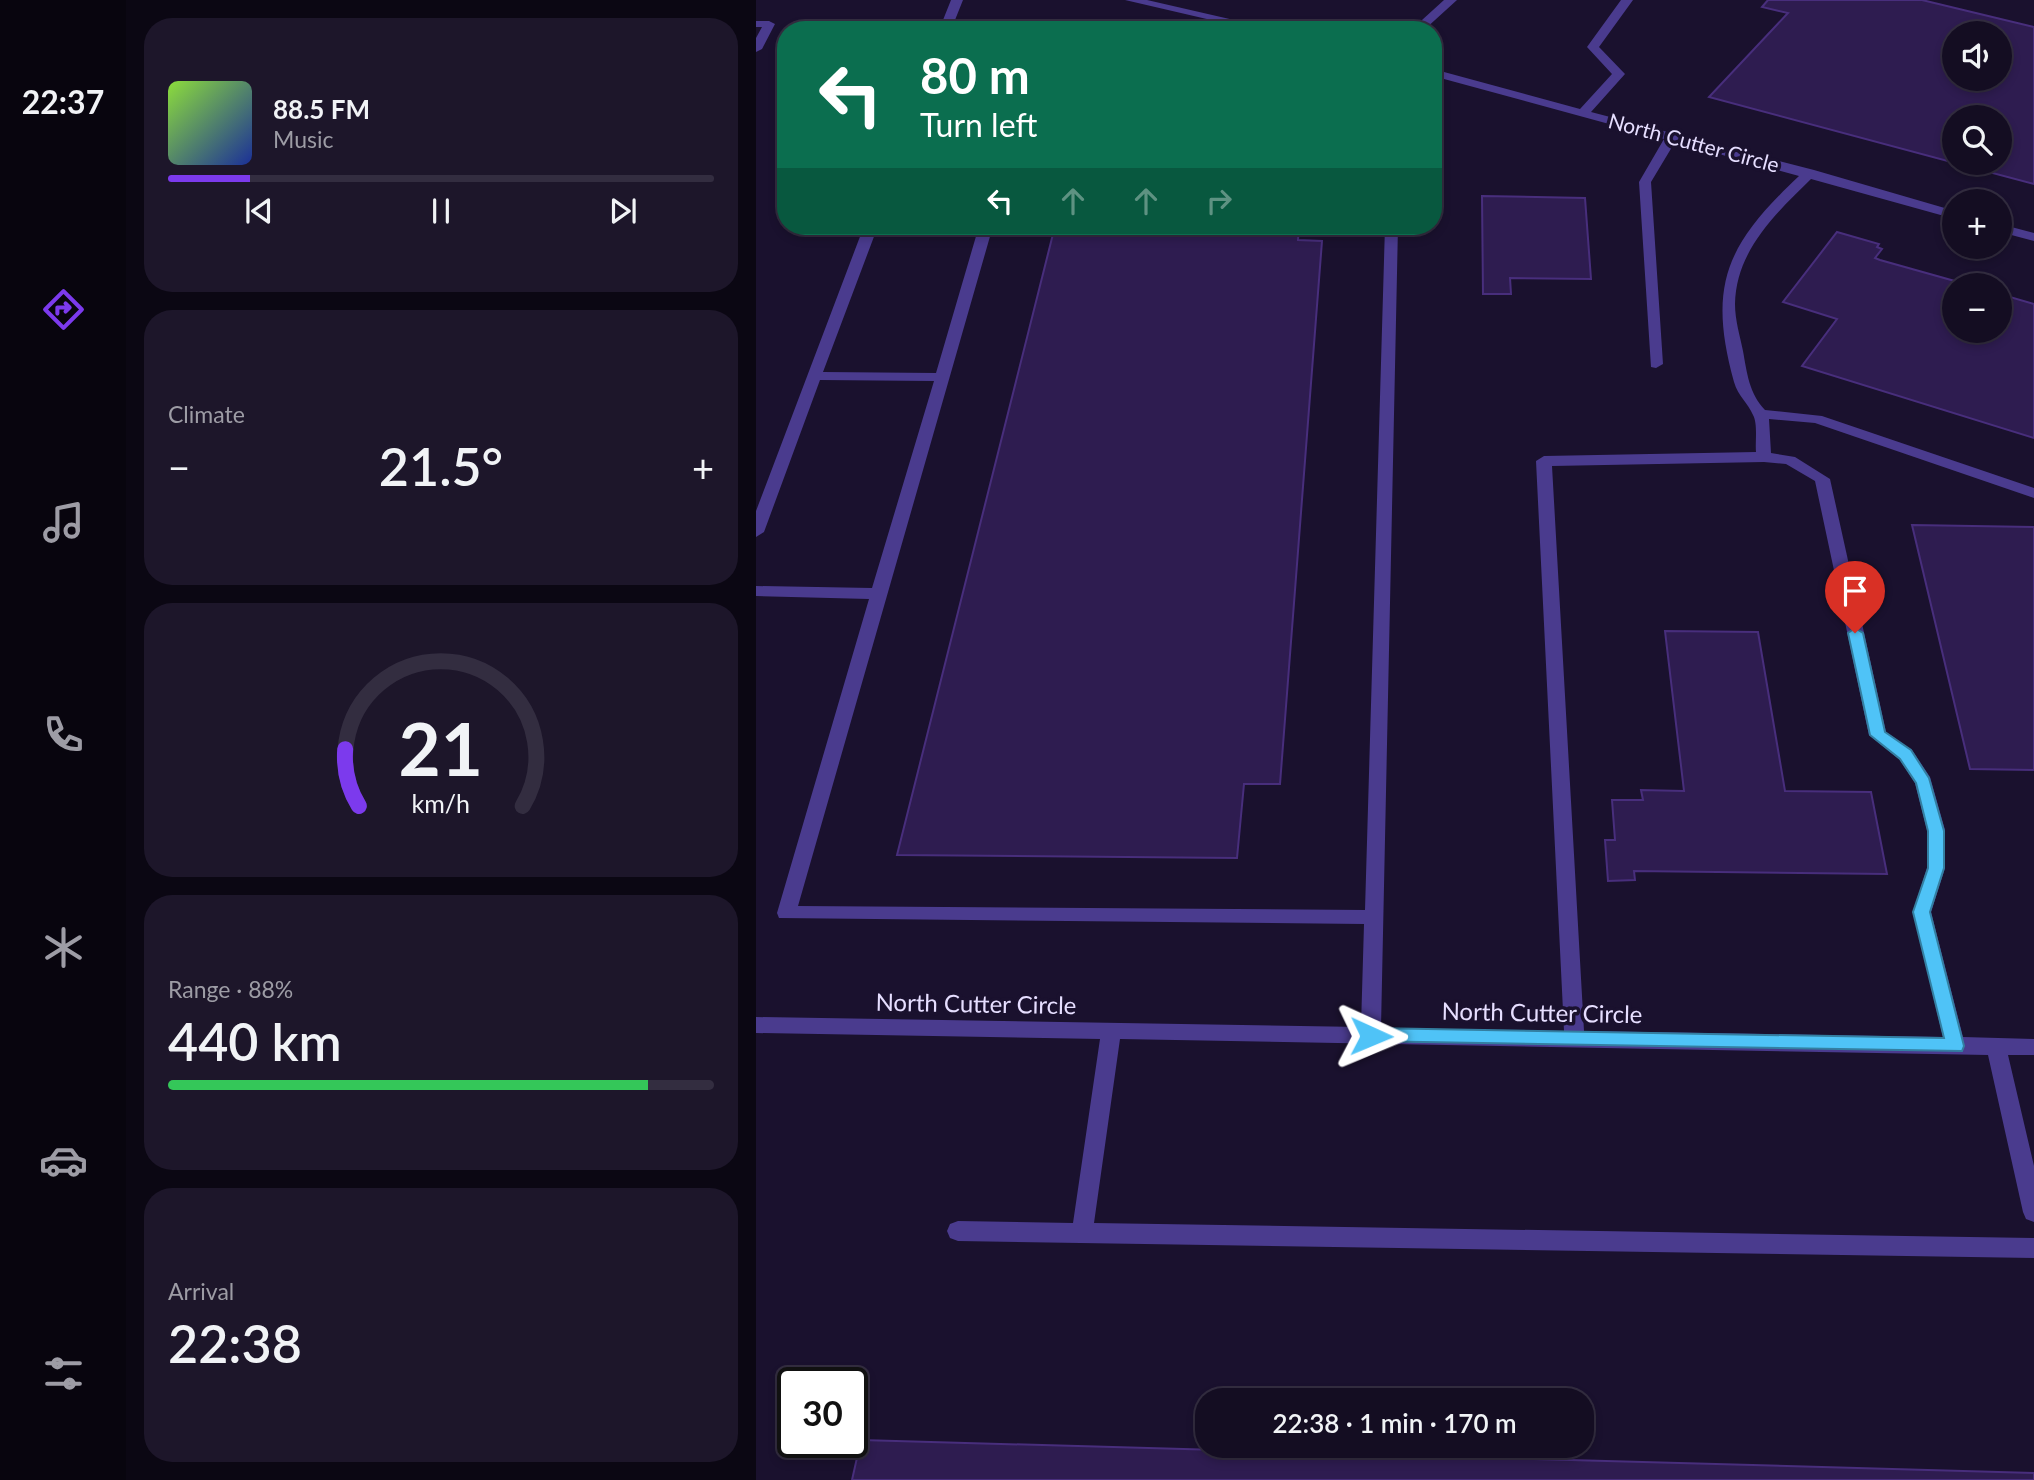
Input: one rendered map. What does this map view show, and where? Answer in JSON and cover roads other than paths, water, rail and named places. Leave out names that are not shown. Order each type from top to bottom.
[{"type":"street","points":[[949,21],[957,0]]},
{"type":"street","points":[[1130,0],[1229,21]]},
{"type":"street","points":[[1427,21],[1451,0]]},
{"type":"street","points":[[1584,112],[1619,74],[1593,47],[1627,0]]},
{"type":"street","points":[[756,24],[769,24],[756,49]]},
{"type":"street","name":"North Cutter Circle","points":[[1442,74],[1942,211]]},
{"type":"street","points":[[1656,364],[1644,181],[1672,136]]},
{"type":"street","points":[[1810,173],[1769,213],[1735,261],[1728,305],[1740,381],[1747,402],[1761,415],[1817,419],[2034,492]]},
{"type":"street","points":[[2012,231],[2034,237]]},
{"type":"street","points":[[756,532],[868,235]]},
{"type":"street","points":[[983,235],[786,913],[1374,917]]},
{"type":"street","points":[[1371,1036],[1392,235]]},
{"type":"street","points":[[814,376],[942,377]]},
{"type":"street","points":[[1761,415],[1763,457]]},
{"type":"street","points":[[1574,1039],[1544,461],[1763,457],[1790,460],[1822,479],[1878,735],[1906,755],[1924,782],[1936,831],[1936,868],[1922,912],[1955,1046]]},
{"type":"street","points":[[756,591],[879,594]]},
{"type":"street","name":"North Cutter Circle","points":[[756,1025],[2034,1047]]},
{"type":"street","points":[[1082,1233],[1111,1031]]},
{"type":"street","points":[[1996,1047],[2034,1212]]},
{"type":"street","points":[[958,1231],[2034,1248]]}]
